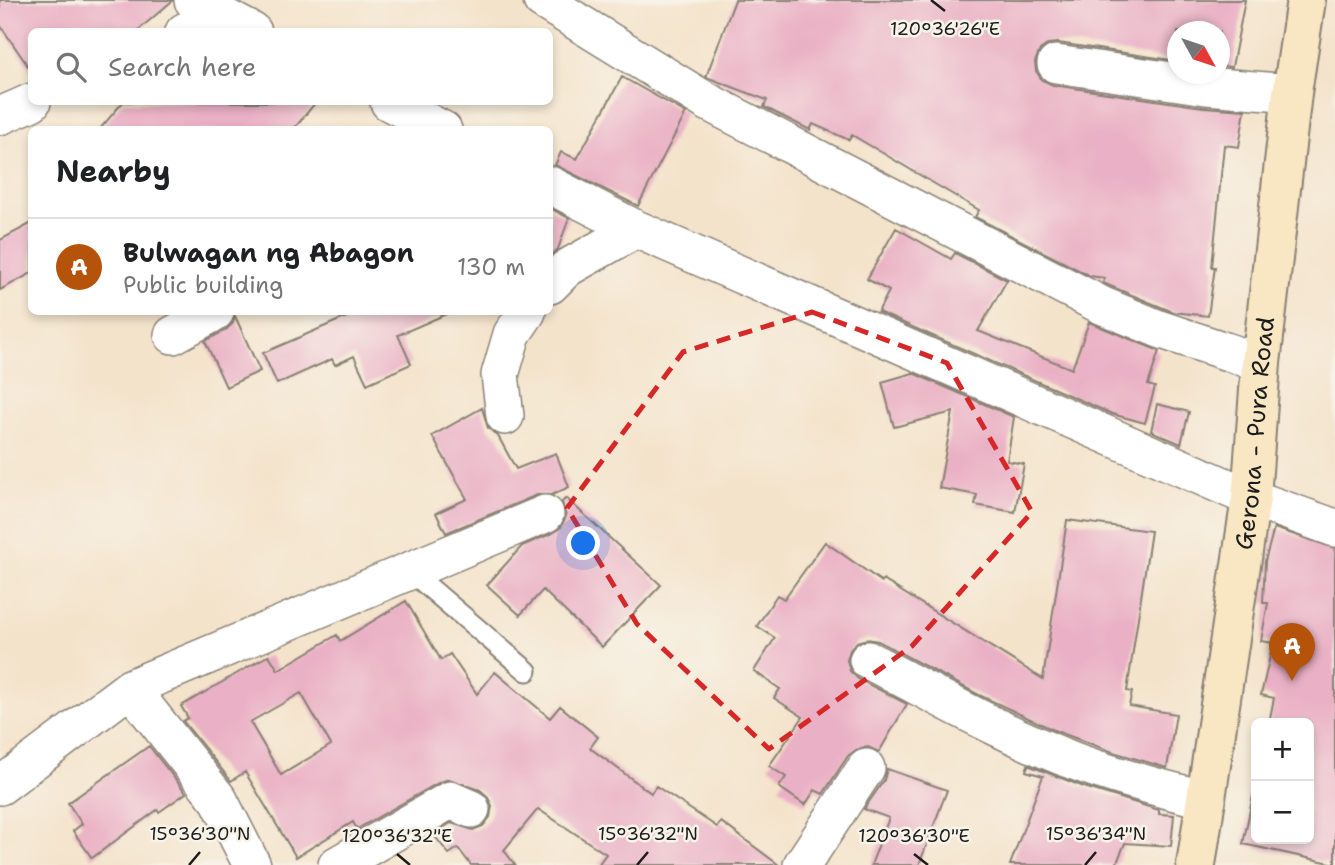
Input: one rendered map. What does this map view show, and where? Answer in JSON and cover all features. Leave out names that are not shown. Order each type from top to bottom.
[{"type":"main road","name":"Gerona - Pura Road","points":[[1196,865],[1251,498],[1261,363],[1292,93],[1306,0]]},
{"type":"street","points":[[542,0],[706,101],[1101,305],[1159,329],[1261,363]]},
{"type":"street","points":[[188,28],[207,7],[246,28]]},
{"type":"street","points":[[1056,64],[1206,86],[1292,93]]},
{"type":"street","points":[[0,116],[28,104]]},
{"type":"street","points":[[395,105],[433,126]]},
{"type":"street","points":[[553,187],[636,229],[1251,498],[1335,528]]},
{"type":"street","points":[[553,282],[567,268],[636,229]]},
{"type":"street","points":[[173,335],[210,315]]},
{"type":"street","points":[[505,416],[500,375],[512,334],[525,315]]},
{"type":"street","points":[[0,786],[130,688],[545,514]]},
{"type":"street","points":[[868,660],[1035,745],[1124,779],[1207,800]]},
{"type":"street","points":[[130,688],[219,800],[245,860]]},
{"type":"street","points":[[802,865],[866,768]]},
{"type":"street","points":[[338,865],[450,800],[471,809]]},
{"type":"lane","points":[[410,571],[527,671]]},
{"type":"highlighted area","points":[[812,312],[947,363],[1032,512],[912,646],[769,749],[637,624],[567,508],[683,352]]},
{"type":"building","points":[[0,0],[172,0],[141,28],[28,28],[28,66],[0,25]]},
{"type":"building","points":[[735,0],[1245,0],[1232,67],[1230,21],[1167,21],[1167,59],[1058,43],[1049,44],[1040,50],[1035,62],[1036,71],[1042,80],[1053,85],[1203,107],[1245,110],[1239,147],[1224,145],[1212,267],[1215,267],[1208,316],[1173,312],[1103,283],[1105,278],[1090,276],[975,217],[979,210],[852,135],[849,140],[813,124],[810,130],[764,107],[767,100],[706,77]]},
{"type":"building","points":[[622,77],[686,113],[638,206],[555,165],[561,152],[577,159]]},
{"type":"building","points":[[120,105],[314,105],[296,126],[102,126]]},
{"type":"building","points":[[553,210],[569,218],[558,249],[553,253]]},
{"type":"building","points":[[28,225],[28,275],[0,290],[0,240]]},
{"type":"building","points":[[896,228],[951,259],[955,253],[1007,280],[978,331],[1072,369],[1089,322],[1159,351],[1148,385],[1155,387],[1145,423],[1112,414],[878,312],[889,291],[867,279]]},
{"type":"building","points":[[351,315],[444,315],[398,335],[411,364],[367,384],[354,356],[335,365],[332,359],[277,384],[263,353]]},
{"type":"building","points":[[235,316],[260,371],[226,387],[205,341],[226,330],[233,323]]},
{"type":"building","points":[[913,373],[1014,417],[1007,461],[1024,464],[1015,512],[975,505],[977,495],[939,488],[953,412],[894,427],[882,382]]},
{"type":"building","points":[[1157,404],[1189,412],[1181,444],[1151,431]]},
{"type":"building","points":[[482,408],[488,428],[498,436],[516,469],[556,453],[569,487],[552,495],[537,495],[446,533],[436,513],[467,499],[432,436]]},
{"type":"building","points":[[566,498],[661,585],[602,647],[543,590],[520,615],[487,585],[522,546],[561,527],[566,516],[562,502]]},
{"type":"building","points":[[1067,520],[1151,531],[1127,691],[1132,692],[1129,706],[1176,714],[1167,768],[1056,731],[979,695],[878,641],[867,639],[857,642],[850,650],[847,660],[850,671],[858,679],[907,704],[879,752],[868,747],[856,750],[848,756],[823,794],[815,790],[805,805],[779,787],[786,777],[769,766],[803,717],[774,698],[780,689],[754,671],[775,638],[757,626],[777,595],[784,599],[825,542],[882,582],[883,580],[1043,679]]},
{"type":"building","points":[[1274,528],[1335,548],[1335,864],[1243,844],[1251,805],[1251,844],[1314,844],[1314,718],[1270,718],[1274,698],[1261,695],[1273,643],[1261,641],[1268,603],[1263,603],[1265,561]]},
{"type":"building","points":[[406,601],[441,660],[450,654],[477,694],[495,672],[550,718],[560,706],[598,737],[590,748],[651,793],[656,786],[717,827],[721,822],[779,865],[598,865],[606,854],[538,809],[504,850],[515,865],[471,865],[458,848],[449,854],[433,834],[451,823],[473,830],[483,826],[490,817],[492,806],[480,790],[449,779],[357,829],[353,822],[296,857],[245,772],[231,781],[183,721],[188,718],[181,706],[269,655],[278,670],[337,635],[340,641]],"holes":[[[301,693],[331,745],[281,775],[250,722]]]},
{"type":"building","points":[[149,746],[186,793],[159,812],[157,810],[92,858],[73,831],[82,824],[68,803]]},
{"type":"building","points":[[1028,765],[1084,787],[1159,810],[1159,814],[1174,815],[1171,846],[1125,843],[1116,865],[1010,865],[1043,776],[1026,771]]},
{"type":"building","points":[[887,769],[947,790],[919,865],[871,865],[889,818],[864,809],[884,780]]},
{"type":"place","name":"Bulwagan ng Abagon","points":[[1292,681]]}]
